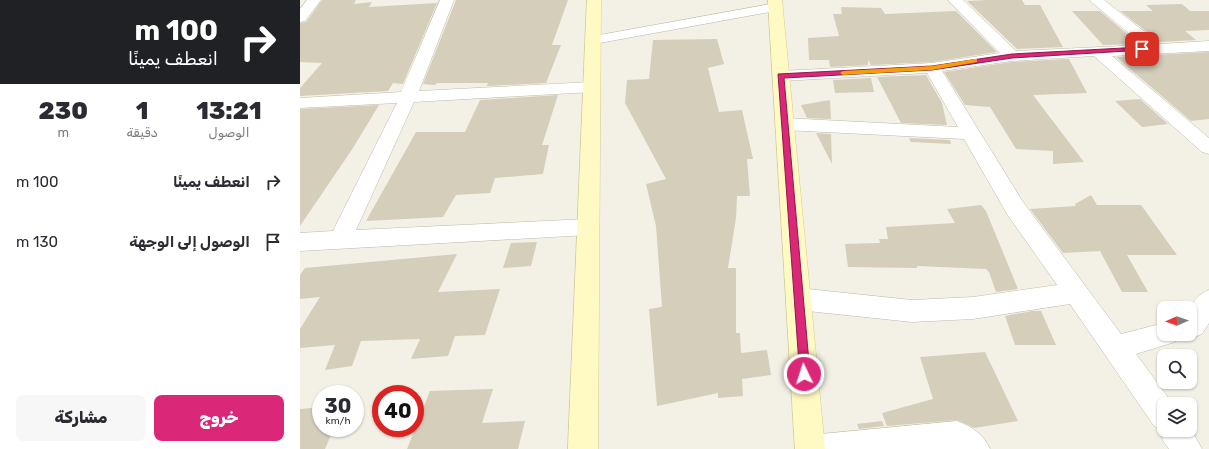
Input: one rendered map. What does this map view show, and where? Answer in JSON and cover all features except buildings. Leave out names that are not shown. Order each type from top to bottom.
[{"type":"street","points":[[300,18],[314,0]]},
{"type":"street","points":[[342,240],[408,97],[447,0]]},
{"type":"street","points":[[583,449],[594,0]]},
{"type":"street","points":[[955,0],[1012,56]]},
{"type":"street","points":[[1096,0],[1157,48]]},
{"type":"street","points":[[594,40],[775,3],[810,449]]},
{"type":"street","points":[[781,76],[932,68],[1012,56],[1209,46]]},
{"type":"street","points":[[1097,51],[1209,148]]},
{"type":"street","points":[[932,68],[1015,208],[1157,406]]},
{"type":"street","points":[[300,103],[592,88]]},
{"type":"street","points":[[784,124],[970,133]]},
{"type":"street","points":[[300,242],[588,227]]},
{"type":"street","points":[[798,299],[912,311],[973,308],[1077,293]]},
{"type":"street","points":[[1197,320],[1209,301]]},
{"type":"street","points":[[1116,348],[1157,337]]},
{"type":"street","points":[[821,449],[957,436],[975,449]]},
{"type":"street","points":[[1179,437],[1187,449]]},
{"type":"slow traffic","points":[[843,73],[932,68],[975,61]]},
{"type":"route","points":[[804,374],[781,76],[932,68],[969,61],[1012,56],[1142,49]]}]
